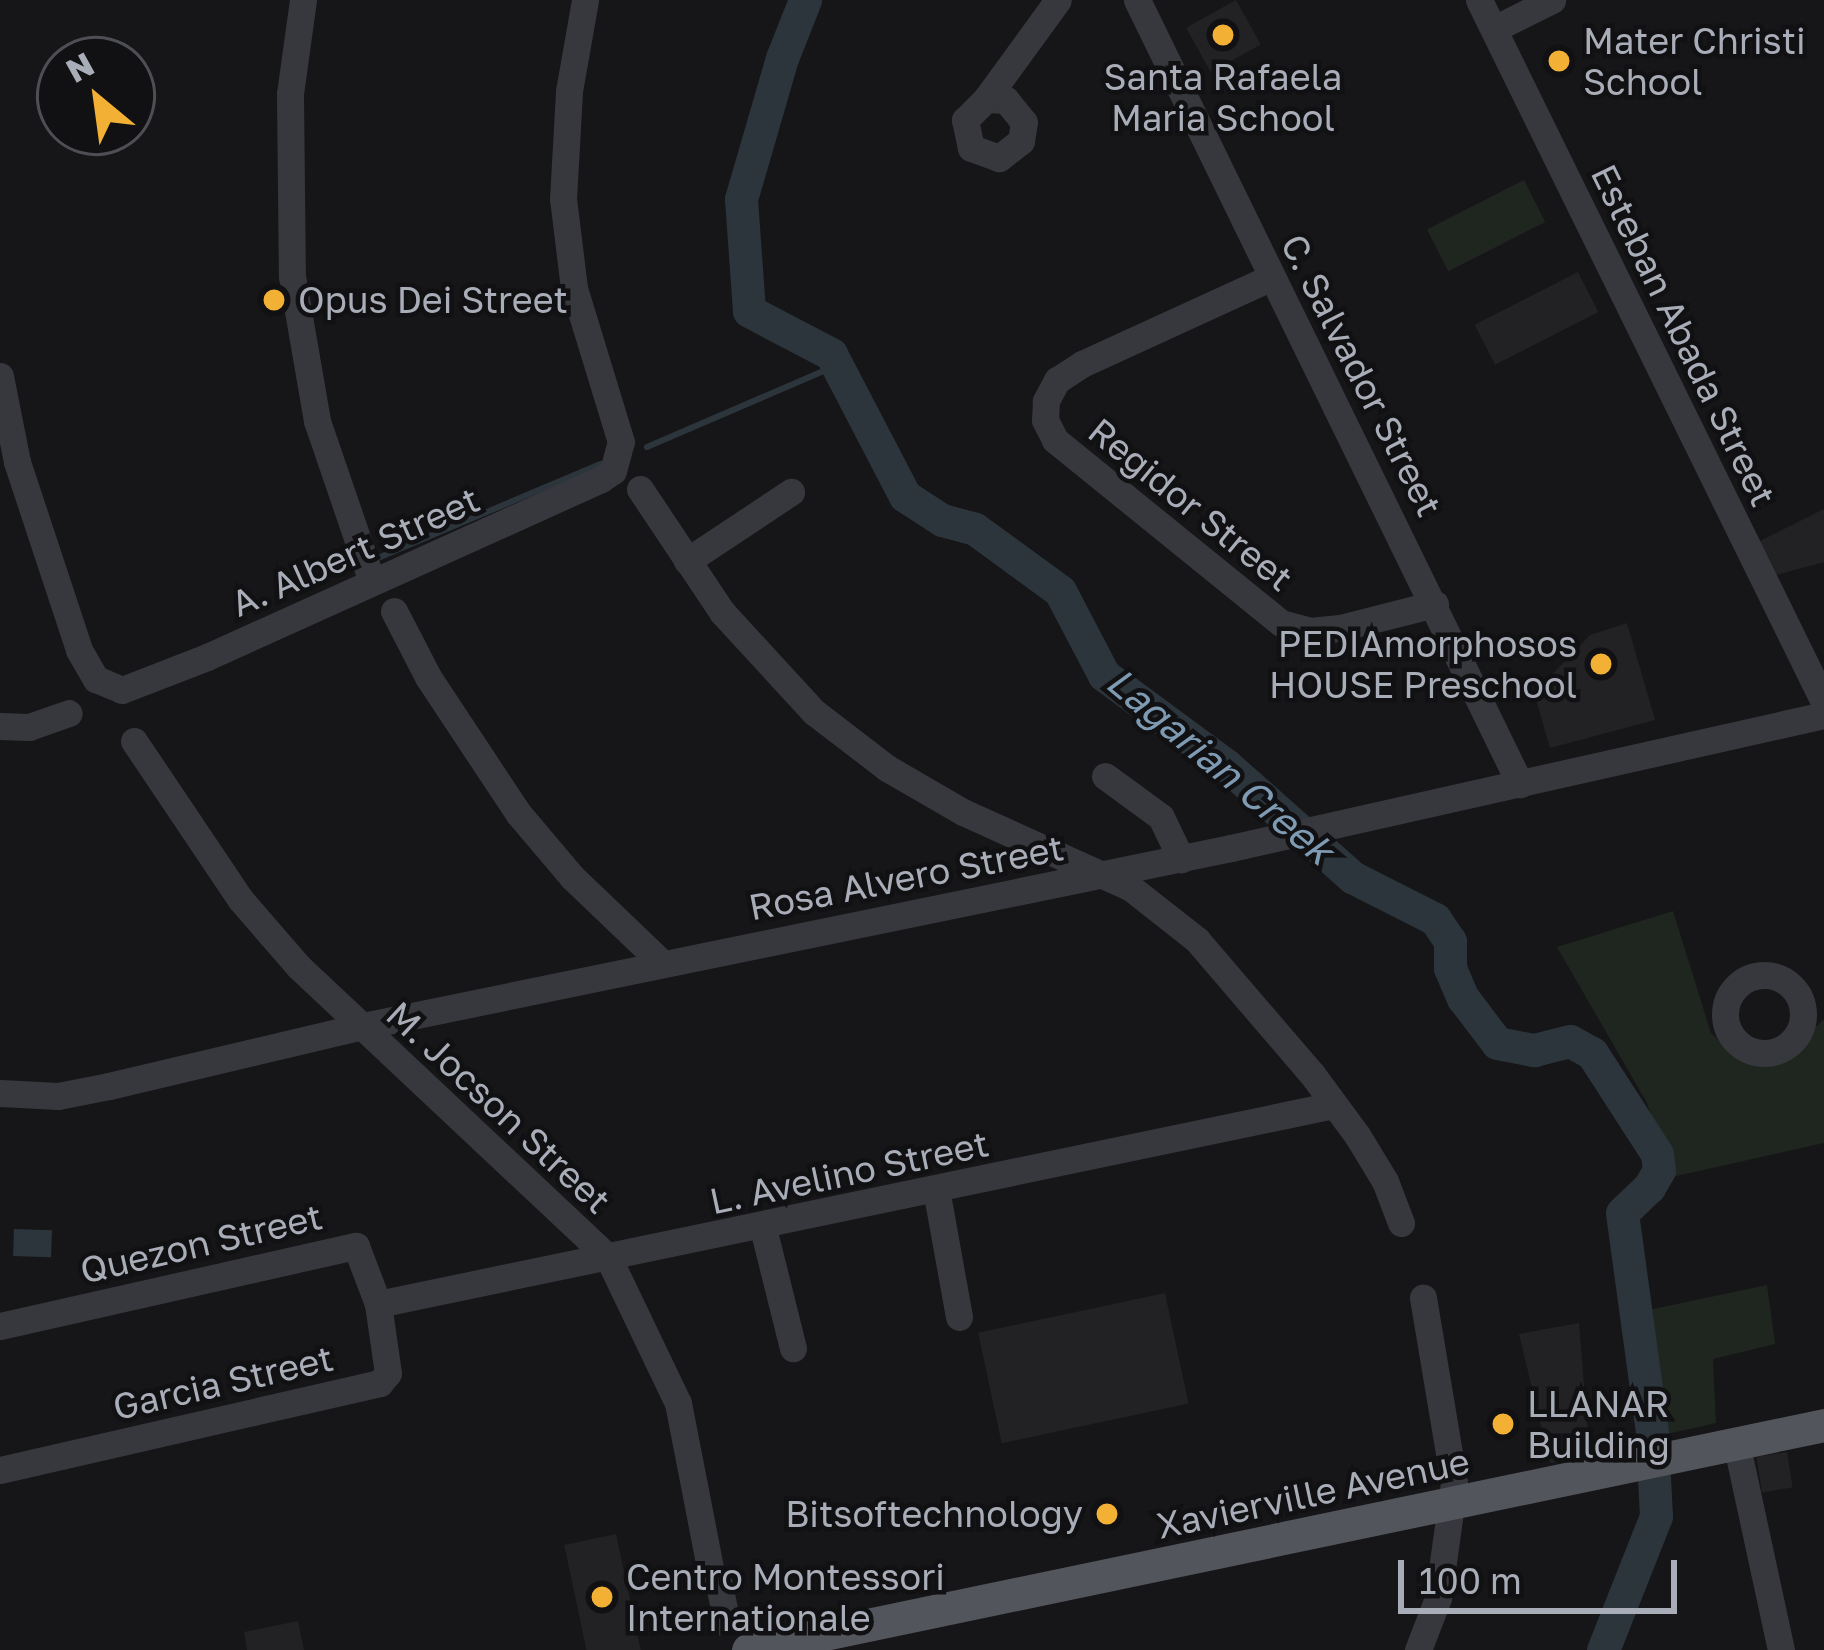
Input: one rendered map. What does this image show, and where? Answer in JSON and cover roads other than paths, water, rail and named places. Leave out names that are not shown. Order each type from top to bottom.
[{"type":"main road","name":"Xavierville Avenue","points":[[748,1650],[1824,1425]]},
{"type":"street","points":[[303,0],[290,94],[287,185],[292,276],[317,422],[372,582]]},
{"type":"street","name":"A. Albert Street","points":[[0,376],[43,552],[79,650],[96,679],[109,686],[140,687],[614,471],[617,428],[590,355],[574,287],[563,199],[569,91],[585,0]]},
{"type":"street","points":[[986,99],[1035,24],[1058,0]]},
{"type":"street","name":"C. Salvador Street","points":[[1136,0],[1436,604],[1520,784]]},
{"type":"street","name":"Esteban Abada Street","points":[[1479,0],[1824,702]]},
{"type":"street","points":[[1494,29],[1552,0]]},
{"type":"street","name":"Regidor Street","points":[[1272,278],[1082,364],[1057,380],[1045,420],[1055,440],[1280,623],[1310,632],[1436,604]]},
{"type":"street","points":[[640,489],[687,561],[776,676],[887,768],[963,812],[1156,903],[1197,940],[1334,1106],[1385,1181],[1401,1223]]},
{"type":"street","points":[[687,561],[791,492]]},
{"type":"street","points":[[394,611],[428,677],[505,797],[572,877],[661,962]]},
{"type":"street","points":[[0,726],[29,727],[69,713]]},
{"type":"street","name":"Rosa Alvero Street","points":[[0,1094],[58,1096],[661,962],[1181,859],[1824,715]]},
{"type":"street","name":"M. Jocson Street","points":[[134,741],[240,898],[358,1027],[608,1257],[678,1403],[712,1578],[719,1585],[725,1650]]},
{"type":"street","points":[[1105,776],[1162,817],[1181,859]]},
{"type":"street","name":"L. Avelino Street","points":[[378,1304],[764,1228],[1334,1106]]},
{"type":"street","points":[[936,1190],[959,1317]]},
{"type":"street","points":[[764,1228],[793,1348]]},
{"type":"street","name":"Quezon Street","points":[[0,1326],[349,1246],[363,1254],[378,1304]]},
{"type":"street","points":[[1418,1650],[1438,1598],[1451,1503],[1450,1447],[1423,1298]]},
{"type":"street","name":"Garcia Street","points":[[0,1469],[380,1383],[388,1373],[378,1304]]},
{"type":"street","points":[[1736,1442],[1781,1650]]},
{"type":"waterway","name":"Lagarian Creek","points":[[805,0],[782,58],[741,199],[749,311],[831,354],[905,496],[942,520],[975,529],[1060,591],[1104,675],[1226,765],[1352,877],[1435,919],[1450,941],[1450,968],[1463,998],[1497,1043],[1534,1050],[1570,1041],[1592,1053],[1657,1154],[1659,1170],[1649,1187],[1622,1213],[1653,1440]]},
{"type":"waterway","points":[[647,447],[837,365]]},
{"type":"waterway","points":[[378,558],[601,464]]},
{"type":"waterway","name":"Lagarian Creek","points":[[1603,1650],[1656,1516],[1654,1477]]},
{"type":"place","name":"Santa Rafaela Maria School","points":[[1223,35]]},
{"type":"place","name":"Mater Christi School","points":[[1559,61]]},
{"type":"place","name":"Opus Dei Street","points":[[274,300]]},
{"type":"place","name":"PEDIAmorphosos HOUSE Preschool","points":[[1601,664]]},
{"type":"place","name":"LLANAR Building","points":[[1503,1424]]},
{"type":"place","name":"Bitsoftechnology","points":[[1107,1514]]},
{"type":"place","name":"Centro Montessori Internationale","points":[[602,1597]]}]
